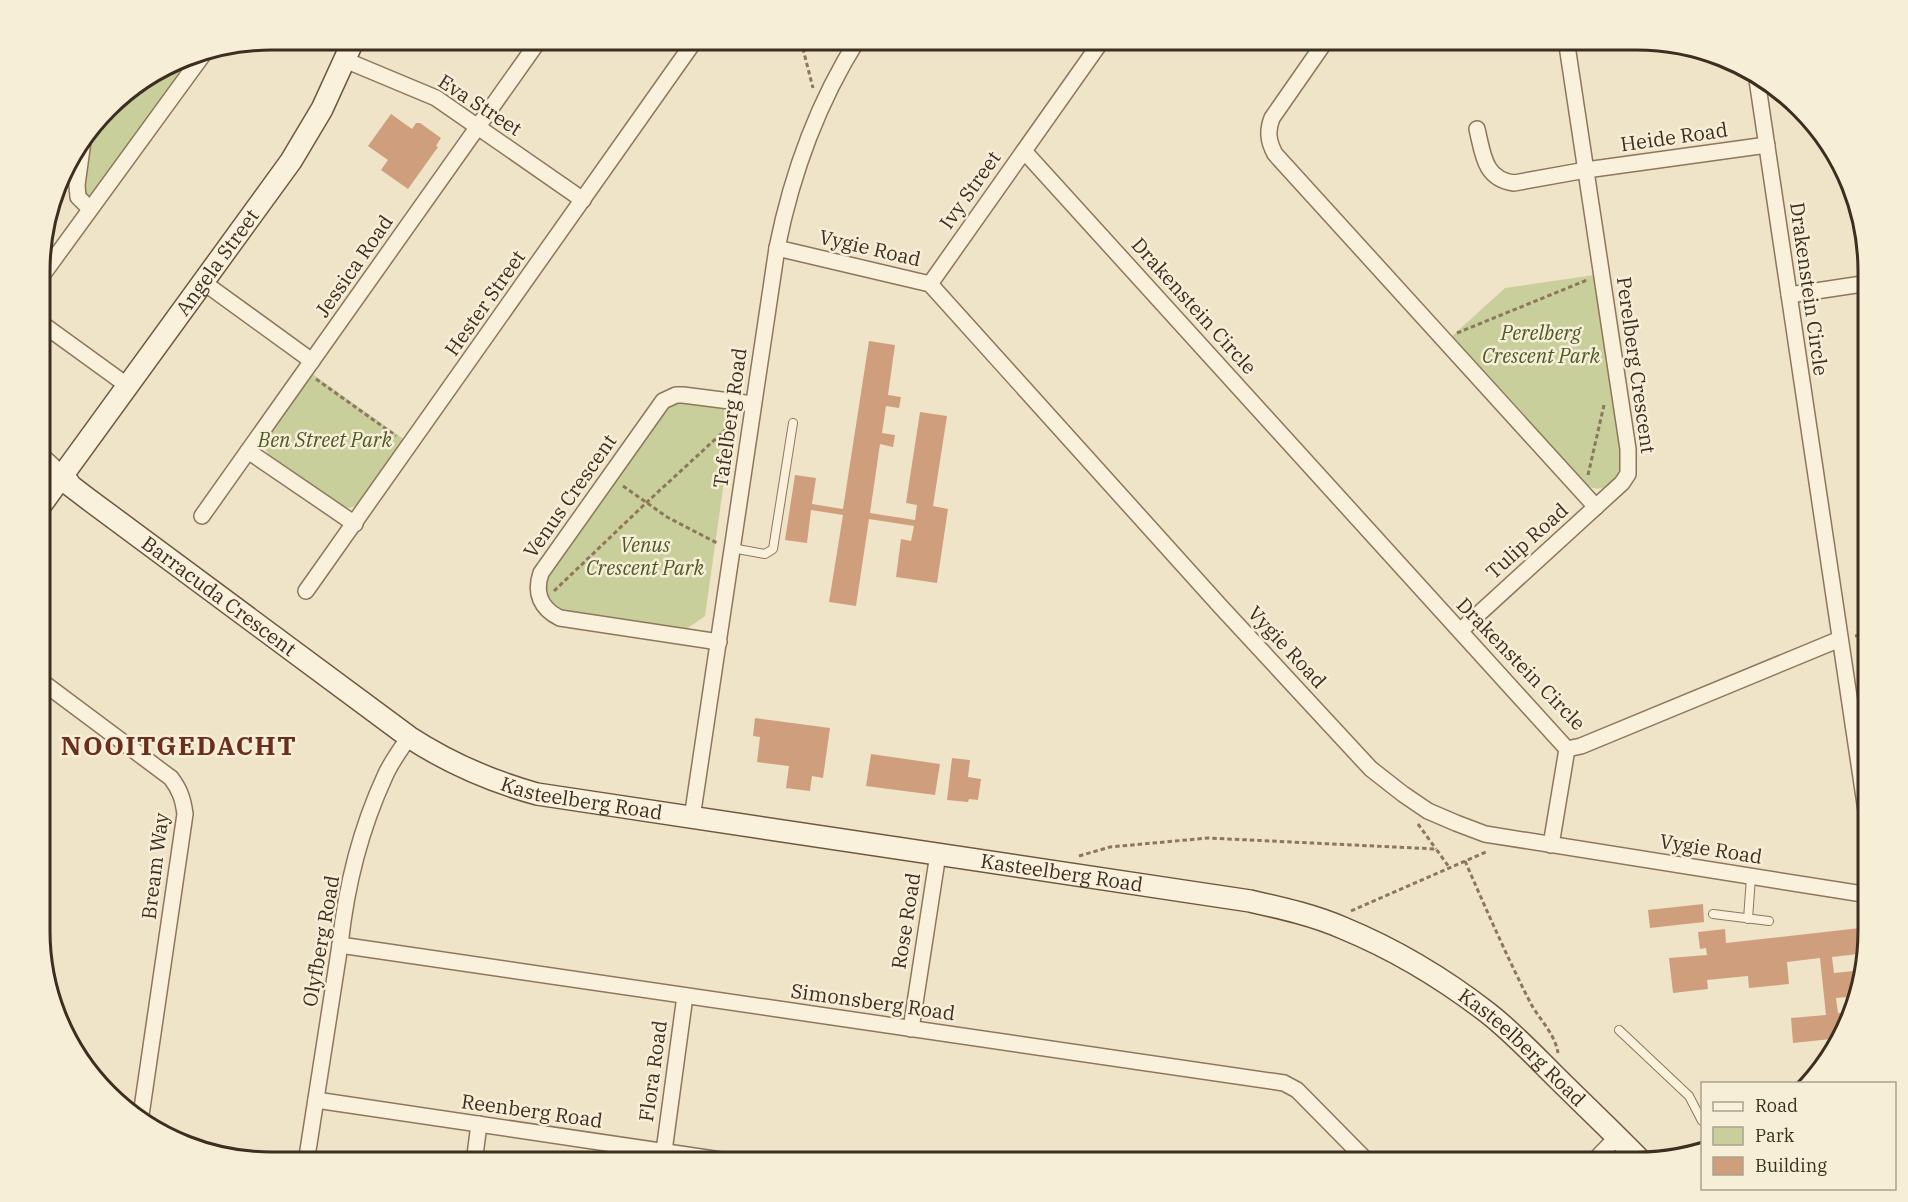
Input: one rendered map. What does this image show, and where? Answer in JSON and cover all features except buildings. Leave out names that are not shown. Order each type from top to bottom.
[{"type":"street","name":"Angela Street","points":[[63,475],[302,144],[327,100],[349,50]]},
{"type":"street","name":"Jessica Road","points":[[202,516],[532,50]]},
{"type":"street","name":"Hester Street","points":[[306,591],[688,50]]},
{"type":"street","name":"Tafelberg Road","points":[[692,818],[732,549],[746,403],[777,248],[792,183],[817,114],[852,50]]},
{"type":"street","points":[[1024,151],[1095,50]]},
{"type":"street","points":[[1319,50],[1272,118],[1269,139],[1275,154],[1596,507]]},
{"type":"street","name":"Perelberg Crescent","points":[[1568,50],[1629,465],[1628,474],[1622,483],[1596,507]]},
{"type":"street","name":"Eva Street","points":[[345,60],[436,98],[583,200]]},
{"type":"street","points":[[50,265],[198,61]]},
{"type":"street","name":"Drakenstein Circle","points":[[1024,151],[1567,749],[1581,746],[1840,639],[1758,86]]},
{"type":"street","name":"Heide Road","points":[[1477,129],[1487,168],[1506,182],[1515,183],[1586,170],[1767,145]]},
{"type":"street","name":"Ivy Street","points":[[930,284],[1024,151]]},
{"type":"street","points":[[81,157],[77,185],[78,197],[90,209]]},
{"type":"street","name":"Vygie Road","points":[[777,248],[930,284],[1221,607],[1371,769],[1428,811],[1485,834],[1858,893]]},
{"type":"street","points":[[203,282],[308,366]]},
{"type":"street","points":[[1789,295],[1858,285]]},
{"type":"street","points":[[50,330],[128,386]]},
{"type":"street","name":"Venus Crescent","points":[[542,602],[538,588],[541,573],[658,406],[670,397],[683,395],[746,403]]},
{"type":"street","points":[[248,451],[355,524]]},
{"type":"street","points":[[50,463],[63,475],[50,493]]},
{"type":"street","name":"Barracuda Crescent","points":[[63,475],[71,486],[88,499],[409,737]]},
{"type":"street","name":"Tulip Road","points":[[1460,631],[1596,507]]},
{"type":"street","points":[[542,602],[552,614],[560,618],[719,642]]},
{"type":"street","points":[[1840,639],[1858,758]]},
{"type":"street","name":"Bream Way","points":[[50,688],[171,778],[180,790],[183,801],[185,814],[142,1111]]},
{"type":"street","name":"Kasteelberg Road","points":[[409,737],[459,766],[510,787],[537,794],[1250,901],[1342,927],[1421,968],[1457,990],[1490,1015],[1525,1046],[1633,1152]]},
{"type":"street","name":"Olyfberg Road","points":[[308,1152],[344,911],[369,817],[386,775],[409,737]]},
{"type":"street","points":[[1551,845],[1567,749]]},
{"type":"street","name":"Rose Road","points":[[911,1029],[938,854]]},
{"type":"street","name":"Simonsberg Road","points":[[340,945],[1284,1083],[1297,1090],[1358,1152]]},
{"type":"street","name":"Flora Road","points":[[664,1151],[685,996]]},
{"type":"street","name":"Reenberg Road","points":[[316,1100],[670,1152]]},
{"type":"street","points":[[476,1152],[480,1124]]},
{"type":"street","points":[[1602,1152],[1617,1137]]},
{"type":"lane","points":[[732,549],[765,554],[773,549],[793,423]]},
{"type":"lane","points":[[1748,918],[1751,877]]},
{"type":"lane","points":[[1713,915],[1769,921]]},
{"type":"lane","points":[[1619,1030],[1689,1096],[1701,1119]]},
{"type":"path","points":[[804,50],[811,75],[817,114]]},
{"type":"path","points":[[1458,332],[1593,278]]},
{"type":"path","points":[[308,366],[410,446]]},
{"type":"path","points":[[542,602],[735,422],[746,403]]},
{"type":"path","points":[[1586,484],[1604,405]]},
{"type":"path","points":[[609,476],[667,517],[732,549]]},
{"type":"path","points":[[1418,824],[1449,867]]},
{"type":"path","points":[[1074,858],[1110,847],[1208,838],[1436,849]]},
{"type":"path","points":[[1345,915],[1354,909],[1497,847]]},
{"type":"path","points":[[1465,861],[1528,997],[1553,1037],[1558,1056]]},
{"type":"green space","points":[[186,66],[92,196],[86,196],[82,192],[89,145],[104,125],[136,95],[160,79]]},
{"type":"green space","name":"Perelberg Crescent Park","points":[[1594,275],[1624,466],[1622,473],[1613,483],[1602,488],[1589,487],[1583,483],[1451,337],[1505,288]]},
{"type":"green space","name":"Ben Street Park","points":[[311,373],[405,440],[358,505],[350,508],[341,507],[269,456],[265,448],[265,439]]},
{"type":"green space","name":"Venus Crescent Park","points":[[682,402],[724,408],[725,416],[732,425],[705,616],[685,630],[561,611],[552,604],[547,596],[545,587],[548,576],[667,408]]},
{"type":"district","name":"NOOITGEDACHT","points":[[179,746]]}]
